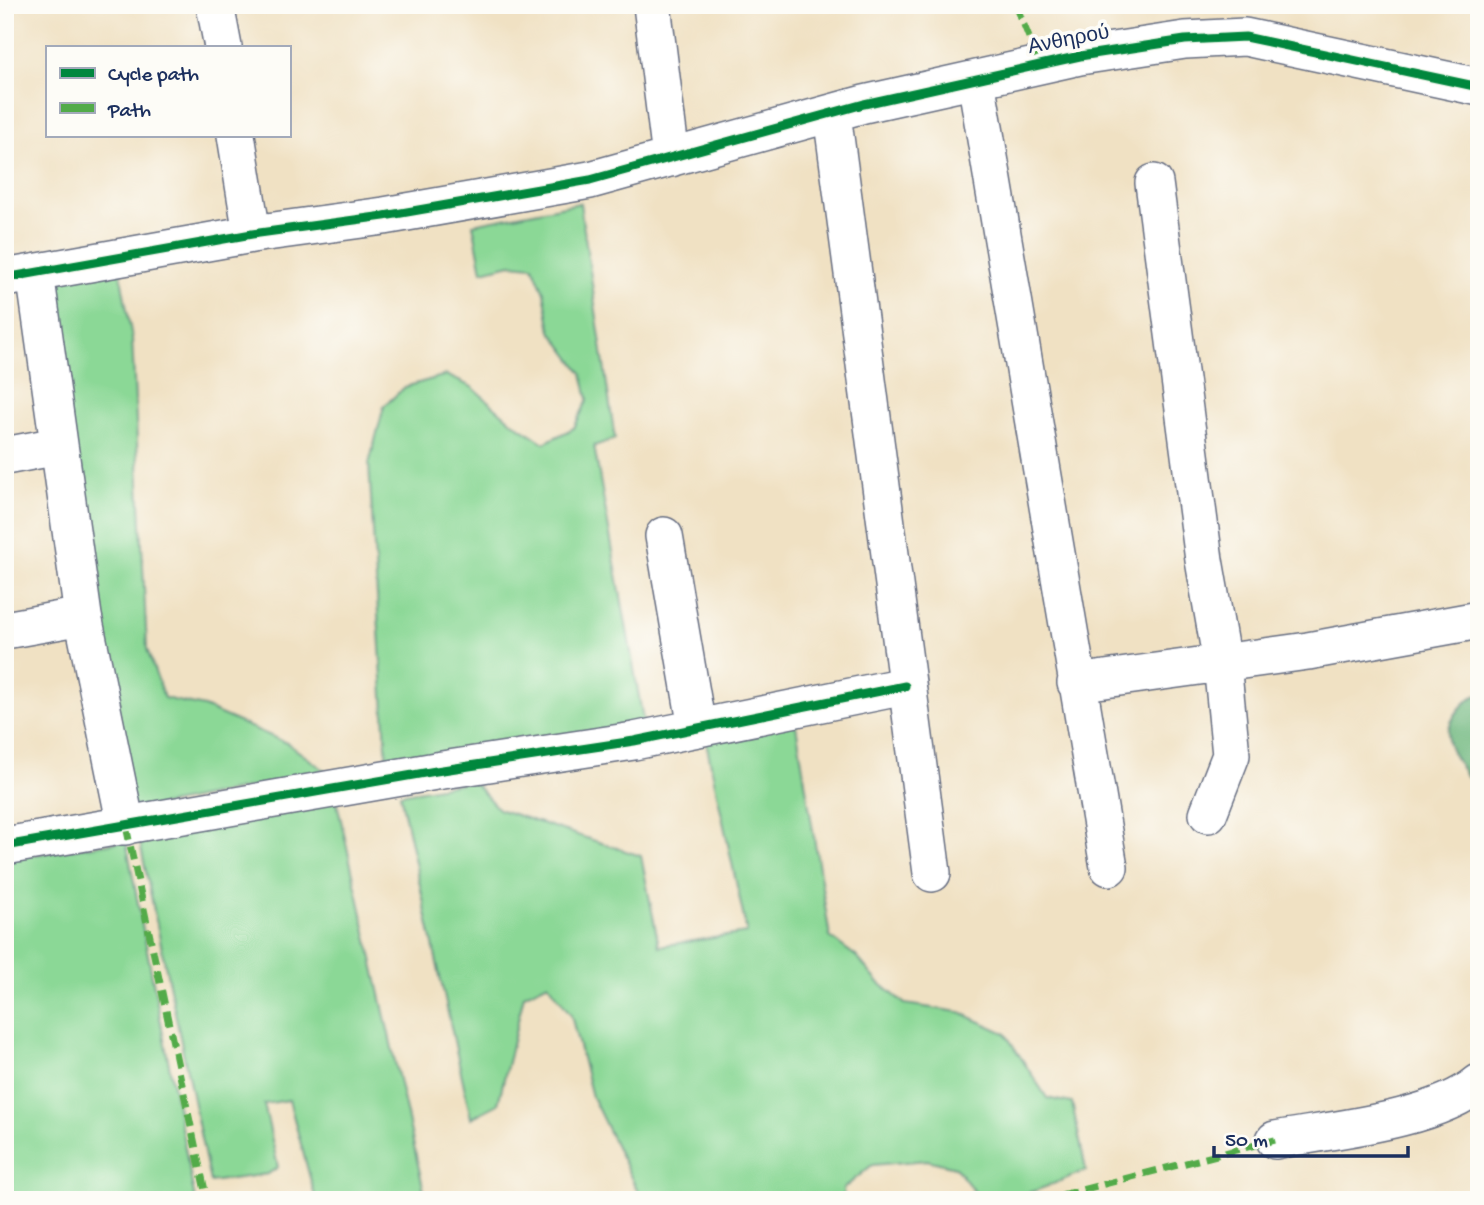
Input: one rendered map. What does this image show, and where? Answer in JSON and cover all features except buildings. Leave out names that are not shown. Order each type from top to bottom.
[{"type":"street","points":[[215,5],[222,46]]},
{"type":"street","points":[[652,5],[671,158]]},
{"type":"street","name":"Ανθηρού","points":[[20,275],[252,234],[384,216],[590,180],[832,114],[976,80],[1093,54],[1185,40],[1245,37],[1479,87]]},
{"type":"street","points":[[976,80],[1108,867]]},
{"type":"street","points":[[832,114],[905,686],[932,873]]},
{"type":"street","points":[[236,136],[252,234]]},
{"type":"street","points":[[1154,183],[1204,560],[1222,663],[1231,755],[1208,814]]},
{"type":"street","points":[[20,275],[58,446],[98,701],[126,826]]},
{"type":"street","points":[[5,456],[58,446]]},
{"type":"street","points":[[664,536],[697,728]]},
{"type":"street","points":[[5,630],[83,616]]},
{"type":"street","points":[[1076,683],[1222,663],[1479,620]]},
{"type":"street","points":[[5,846],[697,728],[905,686]]},
{"type":"street","points":[[1275,1140],[1387,1119],[1441,1105],[1479,1083]]},
{"type":"green space","points":[[580,203],[615,439],[594,446],[644,725],[387,762],[369,464],[384,406],[405,387],[446,375],[472,387],[510,420],[544,443],[574,428],[588,399],[582,373],[551,331],[544,292],[533,266],[511,264],[482,271],[473,224]]},
{"type":"green space","points":[[120,271],[132,338],[147,649],[164,698],[204,707],[287,743],[327,772],[133,811],[103,699],[50,278]]},
{"type":"green space","points":[[1479,694],[1479,780],[1466,776],[1450,749],[1448,737],[1451,722],[1460,708]]},
{"type":"green space","points":[[795,719],[830,937],[857,957],[877,981],[905,1004],[959,1012],[1005,1033],[1047,1098],[1072,1103],[1086,1170],[1035,1191],[981,1200],[955,1167],[927,1160],[872,1165],[843,1189],[844,1200],[642,1200],[592,1097],[571,1015],[548,983],[524,995],[498,1104],[471,1118],[400,794],[473,781],[498,809],[641,856],[659,946],[747,933],[705,737]]},
{"type":"green space","points":[[336,798],[426,1200],[316,1200],[289,1100],[264,1104],[278,1167],[268,1174],[210,1182],[139,838]]},
{"type":"green space","points":[[126,841],[195,1200],[5,1200],[5,859]]},
{"type":"marked path","points":[[1016,5],[1040,65]]},
{"type":"marked path","points":[[126,826],[207,1200]]},
{"type":"marked path","points":[[1042,1200],[1275,1140]]},
{"type":"cycle path","points":[[5,278],[252,234],[384,216],[590,180],[864,104],[1080,56],[1185,40],[1245,37],[1479,87]]},
{"type":"cycle path","points":[[5,846],[436,771],[634,741],[905,686]]}]
